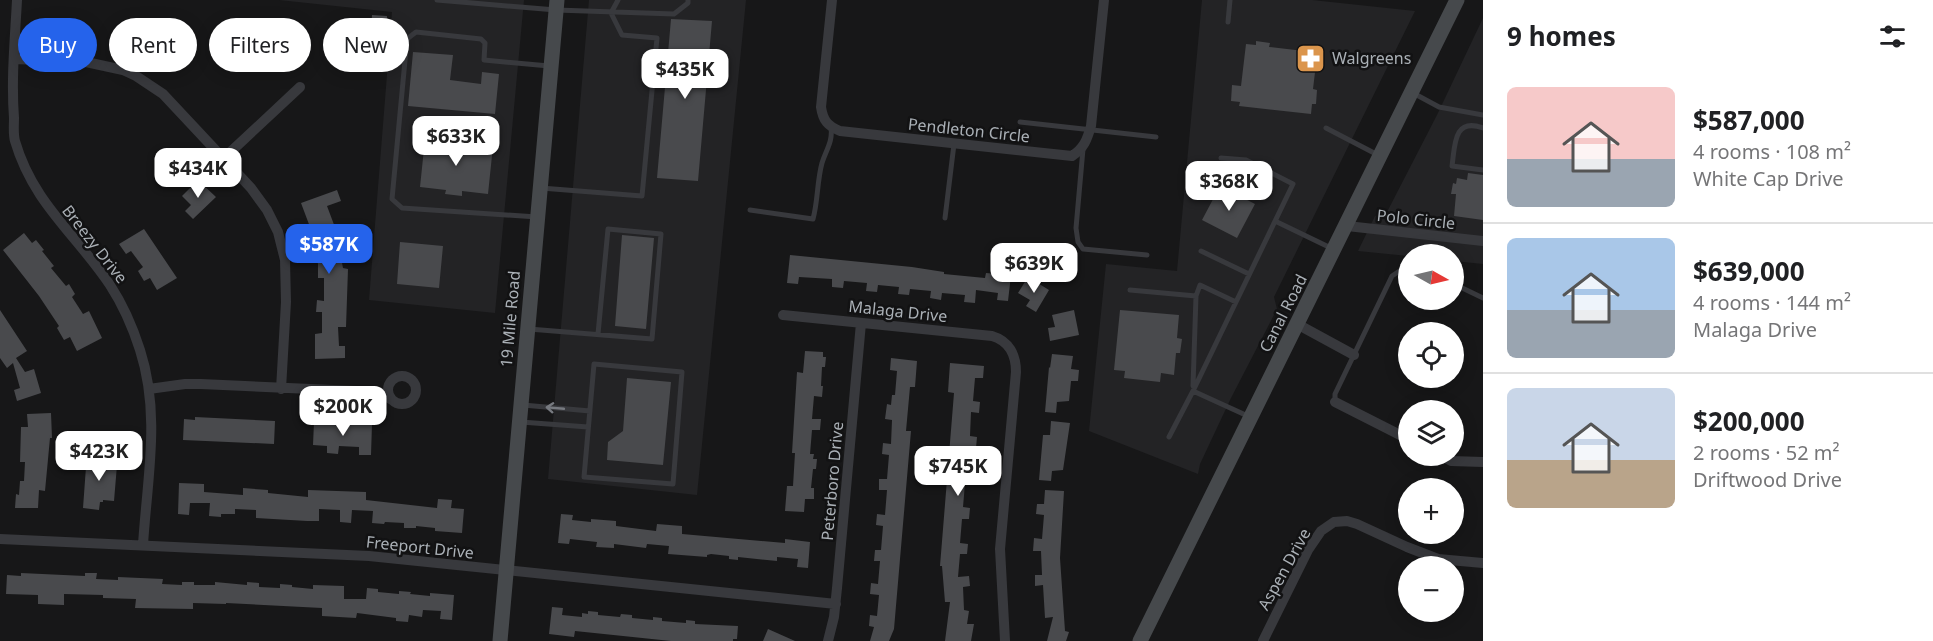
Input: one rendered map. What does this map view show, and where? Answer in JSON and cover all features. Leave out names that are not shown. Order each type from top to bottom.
[{"type":"street","name":"Breezy Drive","points":[[17,0],[12,101],[15,140],[41,198],[99,270],[118,298],[141,351],[149,389],[152,438],[143,545]]},
{"type":"street","points":[[831,128],[823,118],[822,107],[832,0]]},
{"type":"street","points":[[1083,147],[1090,130],[1104,0]]},
{"type":"street","name":"Canal Road","points":[[1140,641],[1457,0]]},
{"type":"street","name":"19 Mile Road","points":[[500,641],[556,5]]},
{"type":"street","points":[[14,59],[86,62],[123,70],[136,76],[163,94],[224,158],[267,210],[278,232],[285,260],[286,302],[281,389]]},
{"type":"street","points":[[224,158],[300,87]]},
{"type":"street","name":"Pendleton Circle","points":[[831,128],[840,131],[1072,156],[1083,147]]},
{"type":"street","name":"Polo Circle","points":[[1347,226],[1483,241]]},
{"type":"street","name":"Malaga Drive","points":[[783,315],[992,336],[999,338],[1007,345],[1016,364],[1000,537],[1005,641]]},
{"type":"street","name":"Peterboro Drive","points":[[828,641],[836,604],[861,323]]},
{"type":"street","points":[[1297,324],[1354,355]]},
{"type":"street","points":[[149,389],[185,384],[378,392],[400,404],[405,404],[412,399],[416,391],[414,382],[407,376],[397,376],[378,392]]},
{"type":"street","points":[[390,382],[388,391],[392,399]]},
{"type":"street","points":[[1335,402],[1398,434]]},
{"type":"street","points":[[1464,461],[1483,462]]},
{"type":"street","name":"Aspen Drive","points":[[1263,641],[1315,539],[1327,526],[1340,521],[1357,524],[1407,548],[1438,559],[1483,563]]},
{"type":"street","name":"Freeport Drive","points":[[0,538],[369,556],[836,604]]},
{"type":"lane","points":[[437,0],[556,5],[611,13],[674,14],[688,3],[688,0]]},
{"type":"lane","points":[[611,13],[618,0]]},
{"type":"lane","points":[[1228,22],[1230,0]]},
{"type":"lane","points":[[539,188],[642,195],[657,38],[622,35],[611,13]]},
{"type":"lane","points":[[537,217],[402,208],[392,199],[407,39],[416,32],[481,39],[485,43],[484,60],[551,66]]},
{"type":"lane","points":[[1411,93],[1439,107],[1483,114]]},
{"type":"lane","points":[[1020,122],[1156,137]]},
{"type":"lane","points":[[1483,128],[1467,126],[1459,130],[1452,166],[1483,170]]},
{"type":"lane","points":[[750,210],[813,219],[817,207],[822,163],[832,139],[831,128]]},
{"type":"lane","points":[[1326,128],[1380,156]]},
{"type":"lane","points":[[945,218],[954,144]]},
{"type":"lane","points":[[1083,147],[1076,228],[1078,242],[1083,249],[1147,255]]},
{"type":"lane","points":[[1169,437],[1293,184],[1246,160],[1221,158]]},
{"type":"lane","points":[[1275,221],[1335,249]]},
{"type":"lane","points":[[527,328],[652,339],[661,234],[608,229],[598,334]]},
{"type":"lane","points":[[1202,251],[1249,274]]},
{"type":"lane","points":[[1335,402],[1335,394],[1392,276],[1398,272]]},
{"type":"lane","points":[[1192,391],[1196,296],[1200,285],[1236,302]]},
{"type":"lane","points":[[1464,289],[1483,298]]},
{"type":"lane","points":[[1130,290],[1196,296]]},
{"type":"lane","points":[[594,364],[682,372],[673,484],[584,477],[590,411],[594,364]]},
{"type":"lane","points":[[1192,391],[1251,417]]},
{"type":"lane","points":[[521,404],[590,411]]},
{"type":"lane","points":[[519,422],[588,427]]},
{"type":"shaded area","points":[[279,0],[524,0],[495,313],[369,300],[387,72],[409,72],[409,18],[392,18],[392,12]]},
{"type":"shaded area","points":[[589,0],[746,0],[697,495],[548,479]]},
{"type":"shaded area","points":[[1202,0],[1312,0],[1415,11],[1274,297],[1277,309],[1231,398],[1200,464],[1198,474],[1089,431],[1106,264],[1177,271]]},
{"type":"shaded area","points":[[1483,18],[1483,264],[1464,262],[1464,244],[1398,244],[1398,255],[1358,251],[1375,216],[1387,212]]},
{"type":"building","points":[[372,15],[387,16],[387,18],[372,18]]},
{"type":"building","points":[[671,19],[712,21],[698,181],[657,178]]},
{"type":"building","points":[[1256,41],[1270,43],[1269,47],[1304,51],[1305,45],[1323,47],[1321,65],[1316,64],[1313,89],[1317,90],[1316,104],[1312,104],[1311,114],[1239,106],[1240,102],[1231,101],[1232,85],[1241,86],[1246,44],[1256,45]]},
{"type":"building","points":[[413,52],[453,55],[450,80],[481,84],[482,72],[499,74],[495,114],[408,106]]},
{"type":"building","points":[[425,139],[493,146],[488,194],[462,191],[462,196],[445,194],[446,190],[420,187]]},
{"type":"building","points":[[1468,173],[1483,175],[1483,220],[1454,216],[1456,194],[1451,194],[1453,183],[1456,184],[1457,178],[1467,180]]},
{"type":"building","points":[[198,180],[216,197],[193,219],[185,211],[191,205],[182,196]]},
{"type":"building","points":[[1220,186],[1255,204],[1237,238],[1202,220]]},
{"type":"building","points":[[337,190],[341,201],[327,206],[336,230],[343,229],[345,240],[338,242],[343,268],[348,269],[346,327],[338,327],[339,346],[345,346],[345,358],[315,359],[315,334],[322,333],[322,312],[316,312],[317,300],[324,301],[324,278],[318,278],[312,226],[310,227],[301,203]]},
{"type":"building","points":[[144,229],[177,278],[157,290],[150,278],[144,281],[138,271],[143,267],[131,251],[126,254],[119,244]]},
{"type":"building","points":[[24,233],[32,243],[36,240],[44,250],[42,251],[54,266],[51,268],[66,286],[69,284],[75,294],[72,297],[83,314],[89,311],[102,338],[77,351],[70,337],[64,340],[57,328],[59,326],[39,296],[3,250]]},
{"type":"building","points":[[622,235],[654,238],[646,329],[615,326]]},
{"type":"building","points":[[400,242],[443,246],[439,288],[397,284]]},
{"type":"building","points":[[790,255],[912,267],[944,272],[944,274],[985,278],[986,273],[1011,275],[1008,301],[997,300],[998,293],[976,290],[975,303],[964,302],[965,295],[942,293],[941,300],[930,298],[931,291],[910,289],[909,295],[898,294],[899,287],[878,285],[877,292],[866,291],[867,283],[844,281],[843,288],[832,287],[832,279],[799,277],[798,284],[787,283]]},
{"type":"building","points":[[1028,277],[1049,290],[1036,312],[1026,306],[1030,300],[1018,293]]},
{"type":"building","points":[[0,310],[27,351],[16,358],[25,372],[34,369],[41,393],[17,401],[14,390],[20,388],[13,363],[7,368],[0,358]]},
{"type":"building","points":[[1074,310],[1079,335],[1050,341],[1048,328],[1055,327],[1052,315]]},
{"type":"building","points":[[1120,310],[1179,315],[1177,338],[1182,339],[1180,353],[1176,353],[1174,375],[1161,373],[1160,382],[1124,378],[1125,371],[1114,370]]},
{"type":"building","points":[[805,351],[823,352],[823,357],[826,357],[825,367],[822,367],[822,397],[814,396],[812,419],[821,419],[820,430],[812,430],[810,454],[814,454],[813,459],[817,459],[816,469],[813,469],[811,488],[814,488],[814,499],[805,499],[804,512],[785,511],[787,486],[793,486],[795,453],[792,453],[797,372],[803,373]]},
{"type":"building","points":[[1052,354],[1073,356],[1071,369],[1079,370],[1078,381],[1071,381],[1069,401],[1057,402],[1056,413],[1045,412]]},
{"type":"building","points":[[891,358],[917,361],[915,387],[910,387],[906,431],[911,431],[894,629],[889,641],[870,641],[874,627],[869,626],[870,615],[877,616],[879,595],[870,594],[871,583],[878,584],[880,561],[874,561],[875,550],[881,550],[883,526],[876,525],[877,514],[885,515],[887,490],[879,490],[879,479],[887,479],[889,455],[882,454],[883,443],[891,444],[892,420],[885,419],[887,404],[891,405],[892,395],[895,395],[897,371],[890,370]]},
{"type":"building","points":[[950,363],[984,366],[983,378],[975,378],[973,401],[980,402],[979,413],[971,412],[970,436],[977,437],[976,448],[968,448],[966,472],[974,473],[973,483],[965,483],[963,507],[970,508],[969,519],[962,519],[960,543],[968,544],[967,554],[960,554],[958,577],[969,576],[970,586],[963,587],[964,610],[969,611],[967,624],[974,624],[971,641],[945,641],[950,602],[945,602],[942,566],[940,566],[954,393],[948,392]]},
{"type":"building","points":[[627,378],[671,382],[663,465],[607,460],[608,442],[623,431]]},
{"type":"building","points":[[51,413],[52,438],[50,438],[45,491],[39,490],[38,508],[15,508],[20,481],[24,481],[25,462],[20,462],[21,427],[28,427],[27,414]]},
{"type":"building","points":[[195,417],[275,421],[274,444],[183,440],[184,419],[195,420]]},
{"type":"building","points":[[1051,421],[1070,423],[1063,470],[1052,471],[1051,481],[1039,480],[1043,435],[1050,435]]},
{"type":"building","points":[[314,422],[372,424],[371,455],[359,455],[359,447],[339,446],[338,454],[327,453],[327,446],[313,445]]},
{"type":"building","points":[[87,453],[103,454],[105,464],[117,465],[114,501],[103,500],[100,502],[99,510],[83,508]]},
{"type":"building","points":[[179,483],[204,484],[204,492],[243,495],[243,488],[308,497],[308,490],[366,492],[366,500],[437,508],[438,499],[452,500],[451,508],[464,509],[462,533],[435,531],[435,528],[416,526],[416,528],[404,528],[404,523],[372,523],[373,511],[352,510],[351,523],[340,522],[340,510],[319,509],[319,521],[256,518],[256,510],[235,509],[235,514],[221,514],[221,517],[209,516],[210,503],[190,503],[189,515],[178,514]]},
{"type":"building","points":[[1045,490],[1064,491],[1060,558],[1065,631],[1069,632],[1066,641],[1047,641],[1053,617],[1045,618],[1043,585],[1035,586],[1035,575],[1042,575],[1041,551],[1033,551],[1034,538],[1042,539],[1044,515],[1036,514],[1037,504],[1044,504]]},
{"type":"building","points":[[561,514],[573,515],[572,520],[616,521],[616,526],[656,531],[657,524],[682,526],[682,534],[785,543],[785,539],[810,542],[808,568],[797,567],[798,559],[777,557],[777,561],[738,557],[738,560],[729,559],[729,556],[711,554],[707,557],[668,554],[669,546],[647,544],[646,548],[614,544],[614,548],[596,547],[597,542],[570,539],[569,544],[558,543]]},
{"type":"building","points":[[21,573],[85,576],[85,573],[97,573],[96,579],[118,580],[118,577],[163,579],[162,584],[182,585],[182,582],[194,582],[194,585],[215,585],[215,582],[247,585],[247,582],[259,583],[259,587],[280,588],[280,584],[313,589],[313,585],[344,586],[344,599],[366,599],[367,588],[378,589],[378,592],[399,594],[399,591],[430,596],[430,593],[454,595],[452,620],[440,619],[441,611],[423,610],[422,617],[409,615],[408,622],[396,621],[396,618],[357,613],[356,618],[322,616],[322,608],[226,603],[193,603],[193,609],[135,608],[136,599],[103,598],[103,595],[64,594],[64,605],[38,604],[38,595],[6,594],[7,575],[21,576]]},
{"type":"building","points":[[552,607],[563,608],[562,615],[582,617],[582,613],[588,614],[588,611],[598,612],[598,615],[620,617],[621,614],[632,615],[632,618],[653,620],[653,617],[662,618],[662,621],[686,623],[686,620],[695,621],[695,624],[738,626],[737,639],[733,641],[671,641],[575,631],[574,637],[549,634]]},
{"type":"building","points":[[768,629],[795,641],[763,641]]},
{"type":"place","name":"Walgreens","points":[[1311,58]]}]
